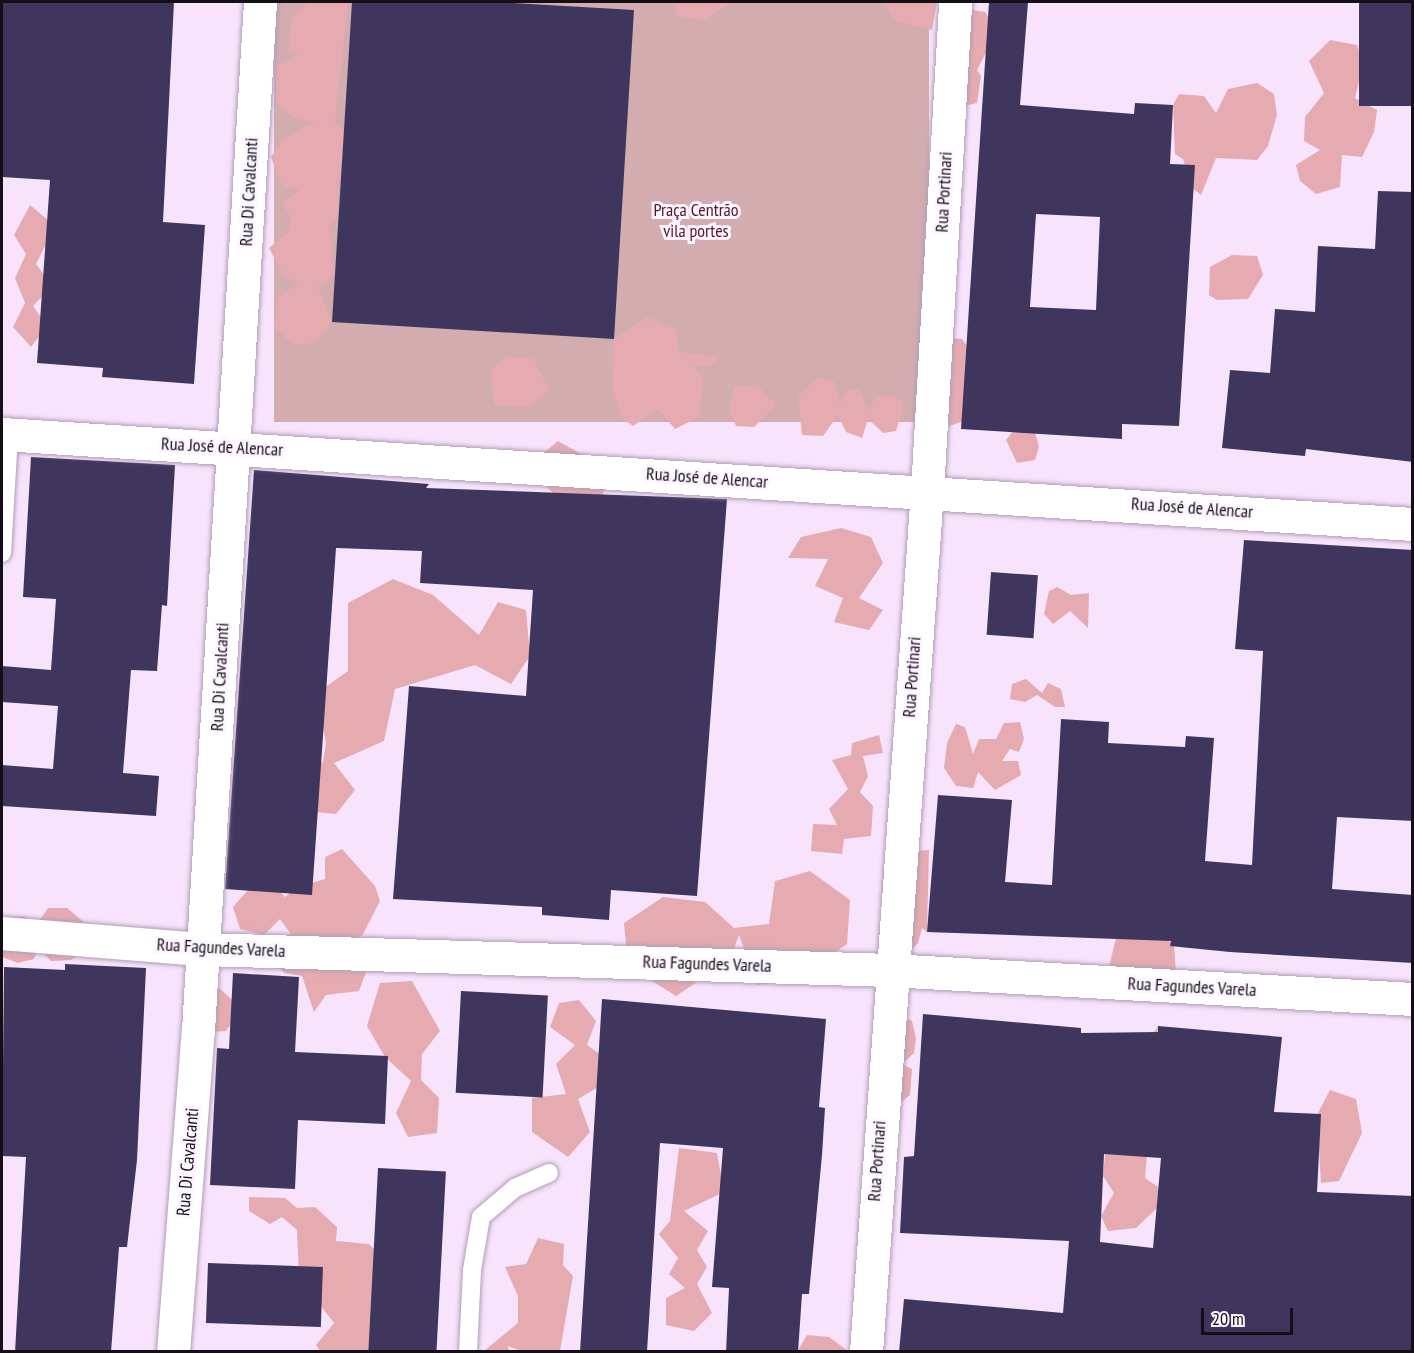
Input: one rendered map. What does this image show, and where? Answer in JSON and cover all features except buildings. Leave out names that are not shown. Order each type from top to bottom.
[{"type":"street","name":"Rua Di Cavalcanti","points":[[173,1352],[204,949],[260,2]]},
{"type":"street","name":"Rua Portinari","points":[[866,1352],[889,970],[927,491],[955,2]]},
{"type":"street","name":"Rua José de Alencar","points":[[5,434],[927,491],[1413,524]]},
{"type":"street","name":"Rua Fagundes Varela","points":[[2,933],[204,949],[889,970],[1413,999]]},
{"type":"lane","points":[[2,553],[5,434]]},
{"type":"lane","points":[[468,1352],[472,1270],[481,1217],[515,1188],[549,1173]]},
{"type":"green space","name":"Praça Centrão vila portes","points":[[274,2],[929,2],[929,422],[274,422]]},
{"type":"shaded area","points":[[310,2],[348,2],[335,120],[358,154],[337,184],[339,215],[329,225],[335,273],[318,288],[332,322],[314,343],[293,345],[274,326],[279,297],[299,283],[283,275],[269,248],[290,231],[291,219],[283,204],[301,188],[283,187],[271,157],[285,138],[315,122],[294,118],[277,103],[277,66],[300,53],[288,50],[292,19]]},
{"type":"shaded area","points":[[675,2],[731,2],[704,21],[677,16]]},
{"type":"shaded area","points":[[883,2],[937,2],[932,30],[895,21]]},
{"type":"shaded area","points":[[961,8],[985,12],[997,31],[977,70],[981,76],[977,103],[959,107]]},
{"type":"shaded area","points":[[1330,40],[1357,45],[1364,63],[1355,98],[1377,110],[1374,132],[1362,157],[1342,155],[1340,187],[1316,194],[1300,181],[1296,165],[1320,150],[1304,141],[1305,117],[1324,93],[1309,61]]},
{"type":"shaded area","points":[[1257,83],[1274,94],[1277,115],[1268,146],[1257,160],[1216,158],[1201,195],[1192,188],[1183,159],[1175,154],[1173,105],[1179,94],[1204,96],[1216,113],[1228,89]]},
{"type":"shaded area","points":[[30,205],[55,226],[36,264],[52,286],[33,306],[47,326],[31,347],[13,327],[25,303],[15,278],[26,254],[14,235]]},
{"type":"shaded area","points":[[1232,255],[1257,256],[1263,275],[1248,299],[1217,300],[1209,295],[1210,267]]},
{"type":"shaded area","points":[[647,317],[676,330],[679,352],[718,357],[712,366],[694,365],[703,381],[699,417],[675,429],[658,409],[633,426],[622,418],[613,393],[614,339]]},
{"type":"shaded area","points":[[936,337],[962,339],[978,361],[972,418],[941,429]]},
{"type":"shaded area","points":[[506,356],[533,359],[550,390],[527,407],[494,405],[491,372]]},
{"type":"shaded area","points":[[818,377],[834,381],[840,403],[847,389],[858,389],[869,411],[876,396],[891,395],[904,403],[896,431],[883,433],[868,419],[862,438],[846,432],[838,415],[823,436],[802,435],[798,397]]},
{"type":"shaded area","points":[[734,386],[759,387],[776,405],[754,427],[736,426],[729,409]]},
{"type":"shaded area","points":[[1032,421],[1039,447],[1035,460],[1017,463],[1006,440],[1020,422]]},
{"type":"shaded area","points":[[558,441],[606,468],[603,496],[569,507],[525,468]]},
{"type":"shaded area","points":[[841,528],[871,537],[883,563],[859,598],[883,610],[869,630],[834,622],[843,598],[815,586],[828,559],[788,558],[801,537]]},
{"type":"shaded area","points":[[393,579],[433,595],[479,635],[498,602],[526,610],[530,656],[511,684],[475,665],[395,689],[384,741],[334,763],[355,790],[336,814],[303,811],[298,775],[323,762],[326,743],[317,693],[348,671],[348,603]]},
{"type":"shaded area","points":[[1057,587],[1071,595],[1089,593],[1088,628],[1070,611],[1053,624],[1044,614],[1049,591]]},
{"type":"shaded area","points":[[1026,679],[1042,693],[1048,683],[1061,689],[1065,707],[1055,707],[1037,695],[1025,702],[1010,699],[1012,684]]},
{"type":"shaded area","points":[[1020,722],[1024,739],[1019,752],[1010,749],[1002,761],[1018,761],[1021,775],[995,790],[978,772],[973,788],[956,786],[944,768],[947,743],[956,724],[965,727],[973,754],[979,739],[996,739],[1004,723]]},
{"type":"shaded area","points":[[879,735],[883,753],[863,756],[868,776],[860,792],[873,806],[871,836],[844,839],[842,854],[811,851],[813,824],[837,825],[829,809],[848,789],[832,760],[851,755],[852,743]]},
{"type":"shaded area","points":[[342,849],[375,886],[380,901],[362,936],[342,941],[358,949],[366,972],[359,991],[326,995],[314,1012],[302,976],[285,973],[267,959],[290,933],[280,919],[264,935],[240,929],[233,907],[255,882],[273,882],[285,897],[298,887],[325,879],[325,857]]},
{"type":"shaded area","points":[[929,850],[927,932],[922,928],[918,943],[906,955],[882,892],[883,869],[895,867],[908,851]]},
{"type":"shaded area","points":[[810,871],[850,900],[847,944],[819,963],[783,981],[757,985],[739,935],[730,960],[676,996],[628,966],[624,923],[663,897],[705,902],[734,928],[769,924],[775,881]]},
{"type":"shaded area","points":[[48,908],[67,908],[85,923],[84,951],[71,960],[51,961],[38,948],[34,959],[18,963],[2,957],[2,918],[24,916],[37,924]]},
{"type":"shaded area","points":[[1157,927],[1174,946],[1176,971],[1108,971],[1117,934]]},
{"type":"shaded area","points":[[412,981],[440,1031],[422,1054],[421,1080],[439,1098],[437,1133],[408,1137],[396,1113],[411,1081],[385,1057],[367,1026],[380,983]]},
{"type":"shaded area","points":[[215,984],[232,1000],[235,1018],[226,1031],[209,1032]]},
{"type":"shaded area","points":[[579,1000],[596,1021],[587,1045],[608,1060],[600,1086],[578,1099],[590,1132],[568,1157],[532,1132],[532,1098],[566,1094],[556,1064],[575,1045],[550,1027],[559,1003]]},
{"type":"shaded area","points":[[897,1013],[912,1021],[916,1038],[914,1053],[902,1064],[912,1069],[910,1095],[898,1105]]},
{"type":"shaded area","points":[[1158,1026],[1145,1178],[1158,1187],[1157,1208],[1136,1228],[1108,1231],[1101,1216],[1114,1193],[1103,1176],[1106,1146],[1138,1056]]},
{"type":"shaded area","points":[[1330,1090],[1356,1099],[1362,1133],[1339,1181],[1321,1183],[1317,1115]]},
{"type":"shaded area","points":[[679,1148],[717,1153],[724,1192],[684,1211],[708,1231],[697,1250],[707,1267],[697,1284],[712,1313],[694,1331],[666,1325],[666,1298],[685,1288],[669,1274],[678,1258],[659,1234],[670,1221]]},
{"type":"shaded area","points":[[249,1197],[285,1198],[297,1208],[315,1207],[337,1227],[336,1241],[369,1244],[396,1272],[389,1351],[320,1351],[316,1345],[334,1323],[299,1278],[297,1230],[282,1217],[270,1224],[249,1211]]},
{"type":"shaded area","points":[[538,1238],[564,1244],[563,1265],[573,1276],[560,1351],[521,1351],[508,1346],[509,1351],[484,1351],[518,1323],[518,1296],[505,1267],[526,1264]]},
{"type":"shaded area","points":[[807,1335],[829,1337],[848,1351],[797,1352]]}]
